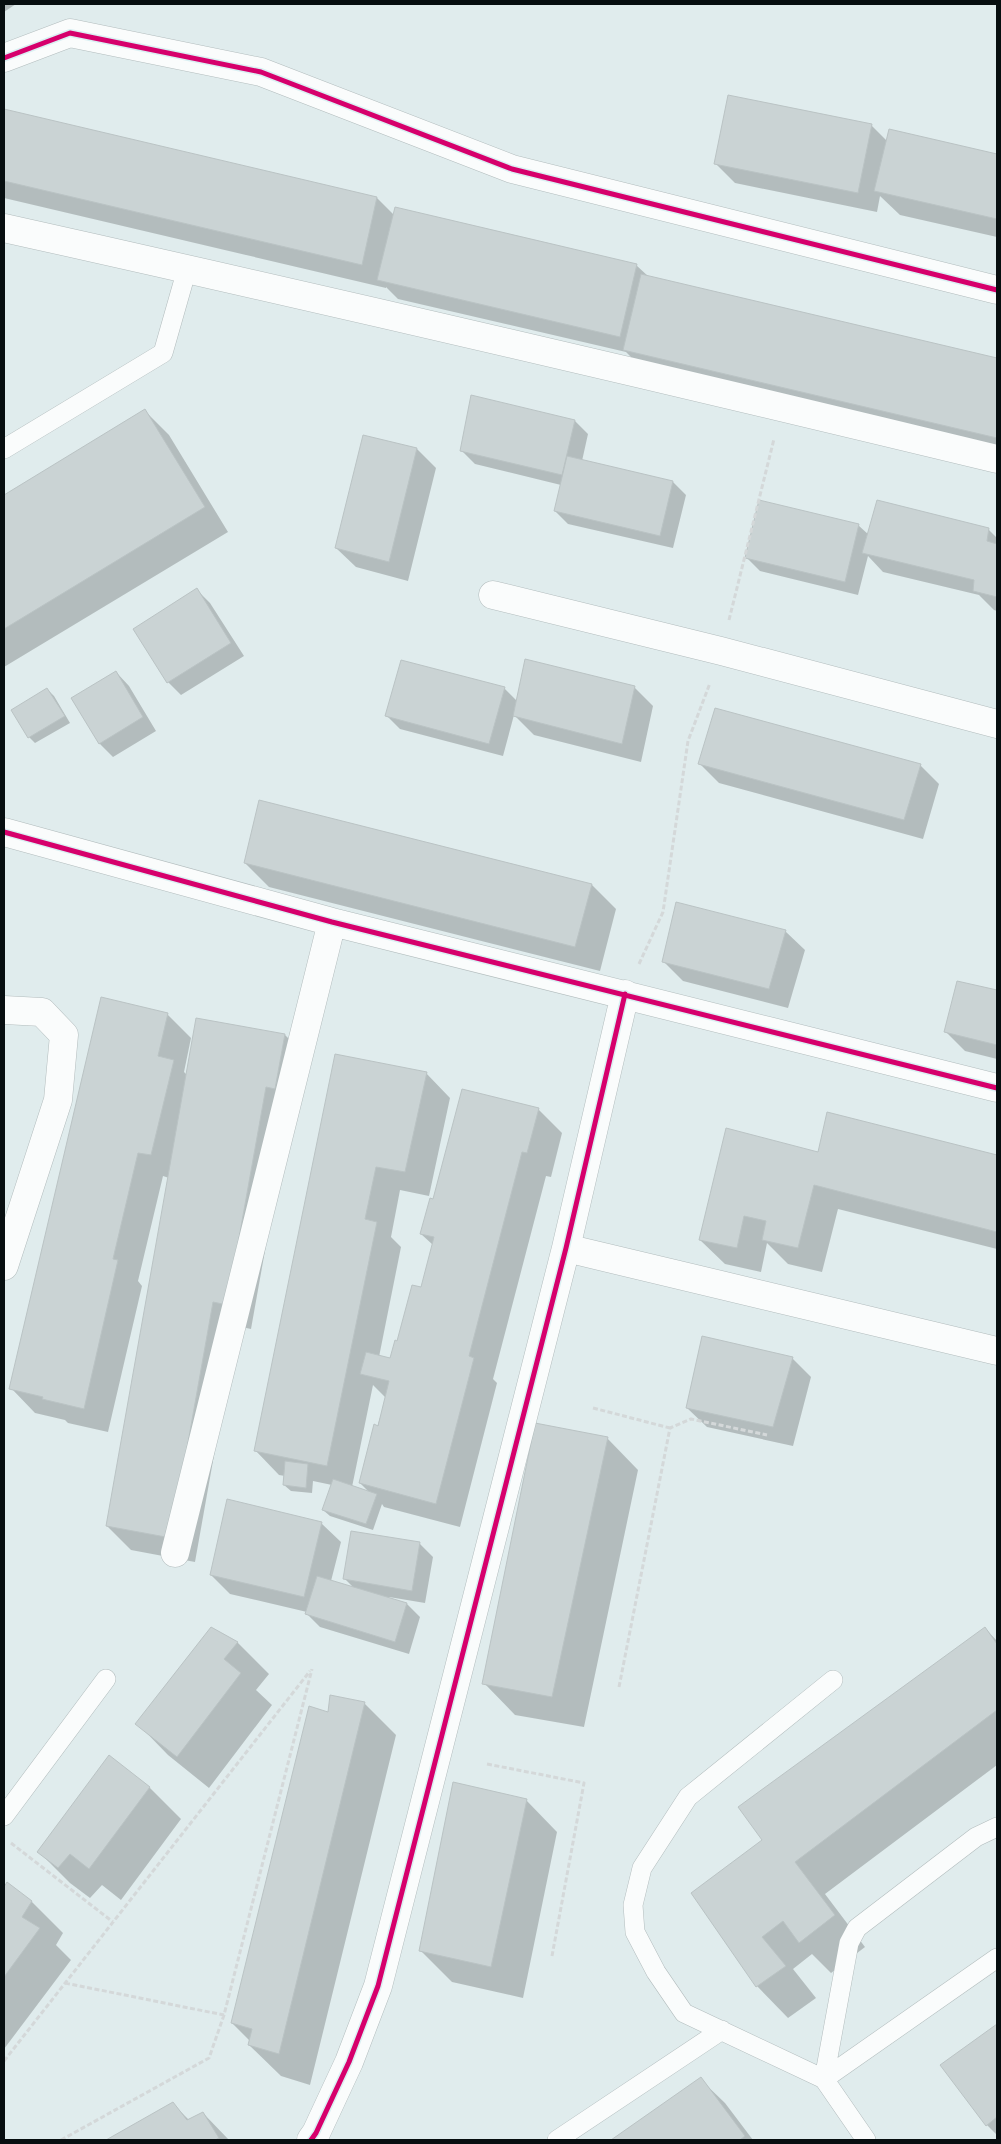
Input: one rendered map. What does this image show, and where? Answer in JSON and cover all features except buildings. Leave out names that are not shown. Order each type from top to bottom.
[{"type":"street","points":[[4,58],[70,33],[261,72],[512,169],[997,290]]},
{"type":"street","points":[[4,228],[782,407],[997,459]]},
{"type":"street","points":[[493,595],[997,724]]},
{"type":"street","points":[[4,832],[332,922],[997,1088]]},
{"type":"street","points":[[175,1553],[332,922]]},
{"type":"street","points":[[311,2140],[349,2062],[378,1986],[566,1248],[625,994]]},
{"type":"street","points":[[4,1010],[42,1012],[64,1035],[58,1100],[4,1266]]},
{"type":"street","points":[[566,1248],[997,1351]]},
{"type":"lane","points":[[4,450],[163,353],[187,269]]},
{"type":"lane","points":[[4,1816],[106,1679]]},
{"type":"lane","points":[[833,1680],[688,1797],[642,1868],[633,1905],[635,1932],[656,1972],[684,2013],[824,2080],[866,2140]]},
{"type":"lane","points":[[824,2080],[849,1943],[857,1928],[976,1837],[997,1827]]},
{"type":"lane","points":[[824,2080],[997,1958]]},
{"type":"lane","points":[[557,2140],[722,2030]]},
{"type":"path","points":[[625,994],[663,912],[688,741],[721,652],[782,407]]},
{"type":"path","points":[[593,1408],[670,1428],[691,1419],[767,1435]]},
{"type":"path","points":[[619,1687],[670,1428]]},
{"type":"path","points":[[4,2061],[312,1669],[224,2015],[209,2058],[61,2140]]},
{"type":"path","points":[[487,1764],[584,1783],[552,1956]]},
{"type":"path","points":[[4,1838],[113,1922]]},
{"type":"path","points":[[65,1983],[224,2015]]},
{"type":"cycle path","points":[[4,58],[70,33],[261,72],[512,169],[997,290]]},
{"type":"cycle path","points":[[4,832],[332,922],[997,1088]]},
{"type":"cycle path","points":[[311,2140],[349,2062],[378,1986],[566,1248],[625,994]]}]
